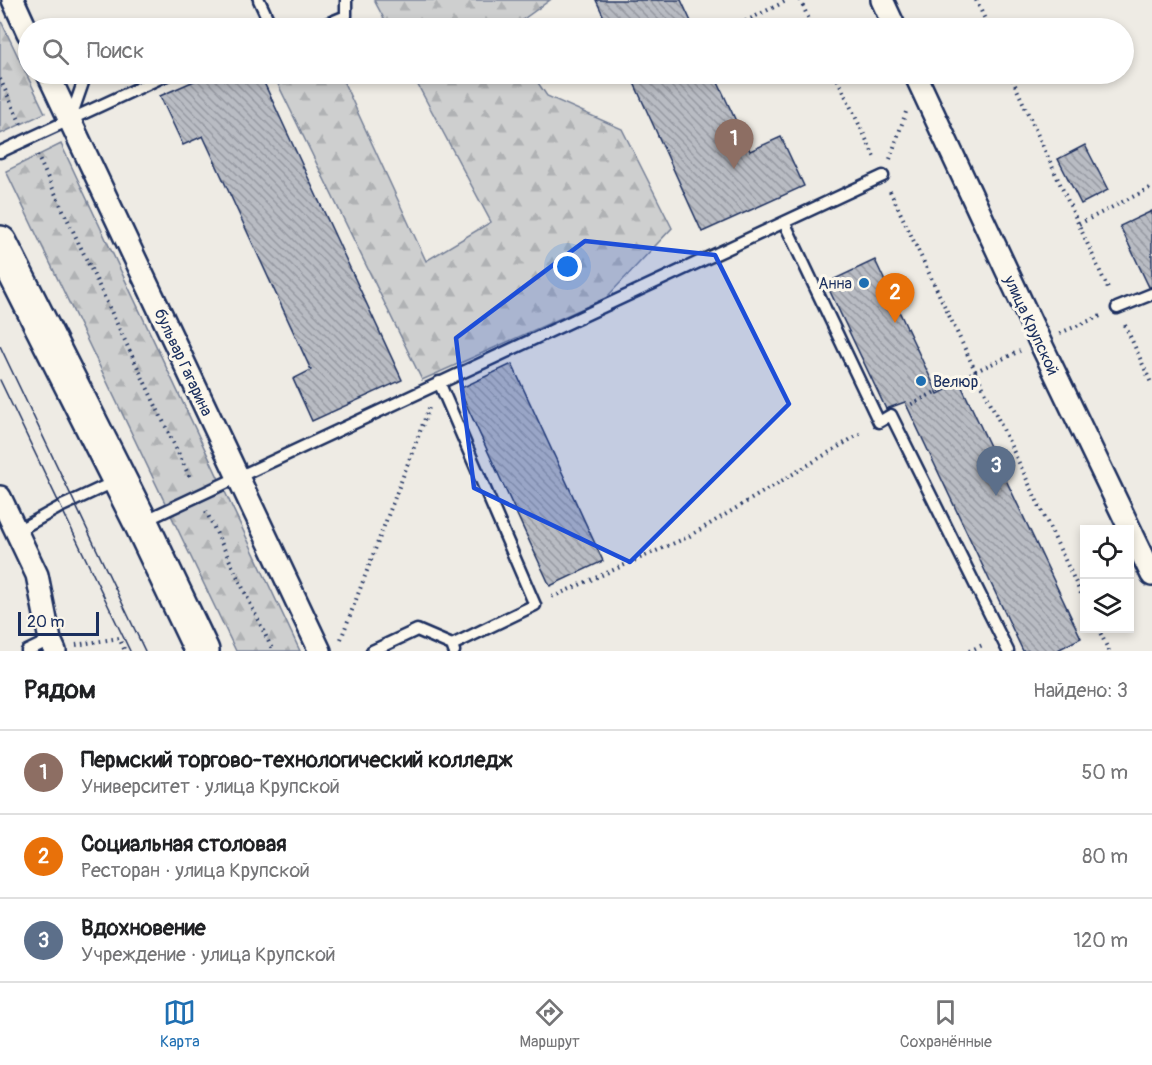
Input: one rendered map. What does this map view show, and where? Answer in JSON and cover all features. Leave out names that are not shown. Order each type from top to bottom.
[{"type":"main road","points":[[0,243],[141,522],[202,651]]},
{"type":"street","points":[[13,0],[21,18]]},
{"type":"street","points":[[882,0],[890,18]]},
{"type":"street","name":"бульвар Гагарина","points":[[53,84],[320,651]]},
{"type":"street","name":"улица Крупской","points":[[920,84],[1040,342],[1152,575]]},
{"type":"street","points":[[0,498],[37,575],[53,646]]},
{"type":"lane","points":[[259,0],[266,18]]},
{"type":"lane","points":[[341,18],[346,16],[345,0]]},
{"type":"lane","points":[[70,120],[83,84]]},
{"type":"lane","points":[[0,152],[147,84]]},
{"type":"lane","points":[[141,522],[884,177]]},
{"type":"lane","points":[[785,224],[879,422],[891,415],[1008,651]]},
{"type":"lane","points":[[1117,308],[1152,294]]},
{"type":"lane","points":[[372,651],[417,630],[453,648],[535,605],[439,382]]},
{"type":"lane","points":[[17,531],[66,504],[119,480]]},
{"type":"lane","points":[[27,651],[53,646]]},
{"type":"path","points":[[752,18],[788,0]]},
{"type":"path","points":[[800,0],[808,18]]},
{"type":"path","points":[[976,0],[984,18]]},
{"type":"path","points":[[0,79],[21,124]]},
{"type":"path","points":[[840,84],[1080,592]]},
{"type":"path","points":[[884,177],[915,84]]},
{"type":"path","points":[[1015,84],[1152,385]]},
{"type":"path","points":[[37,155],[273,651]]},
{"type":"path","points":[[1079,224],[1152,187]]},
{"type":"path","points":[[891,415],[976,371]]},
{"type":"path","points":[[340,640],[439,382]]},
{"type":"path","points":[[535,605],[688,537],[879,422]]},
{"type":"path","points":[[1100,633],[1109,651]]},
{"type":"path","points":[[53,646],[119,638],[125,651]]},
{"type":"highlighted area","points":[[585,241],[715,255],[789,404],[630,562],[474,488],[456,338]]},
{"type":"green space","points":[[374,0],[550,0],[525,18],[384,18]]},
{"type":"green space","points":[[0,19],[18,57],[18,84],[31,84],[45,113],[0,134]]},
{"type":"green space","points":[[278,84],[345,84],[426,261],[491,222],[417,84],[539,84],[547,96],[622,129],[672,228],[606,298],[422,380]]},
{"type":"green space","points":[[61,144],[300,651],[236,651],[6,171]]},
{"type":"building","points":[[596,0],[681,0],[689,18],[604,18]]},
{"type":"building","points":[[187,84],[265,84],[402,380],[312,421],[293,379],[311,370],[203,136],[183,145],[160,96]]},
{"type":"building","points":[[635,84],[719,84],[750,151],[781,137],[804,186],[702,232]]},
{"type":"building","points":[[1085,145],[1108,190],[1081,204],[1058,159]]},
{"type":"building","points":[[1152,211],[1152,287],[1149,287],[1120,226]]},
{"type":"building","points":[[875,260],[938,394],[960,383],[1081,638],[1056,651],[1023,651],[905,402],[886,409],[826,283]]},
{"type":"building","points":[[512,364],[603,561],[550,586],[459,389]]},
{"type":"tram line","points":[[0,346],[145,651]]},
{"type":"tram line","points":[[0,380],[130,651]]},
{"type":"place","name":"Пермский торгово-технологический колледж","points":[[734,169]]},
{"type":"place","name":"Анна","points":[[864,283]]},
{"type":"place","name":"Социальная столовая","points":[[895,323]]},
{"type":"place","name":"Велюр","points":[[921,381]]},
{"type":"place","name":"Вдохновение","points":[[996,496]]}]
